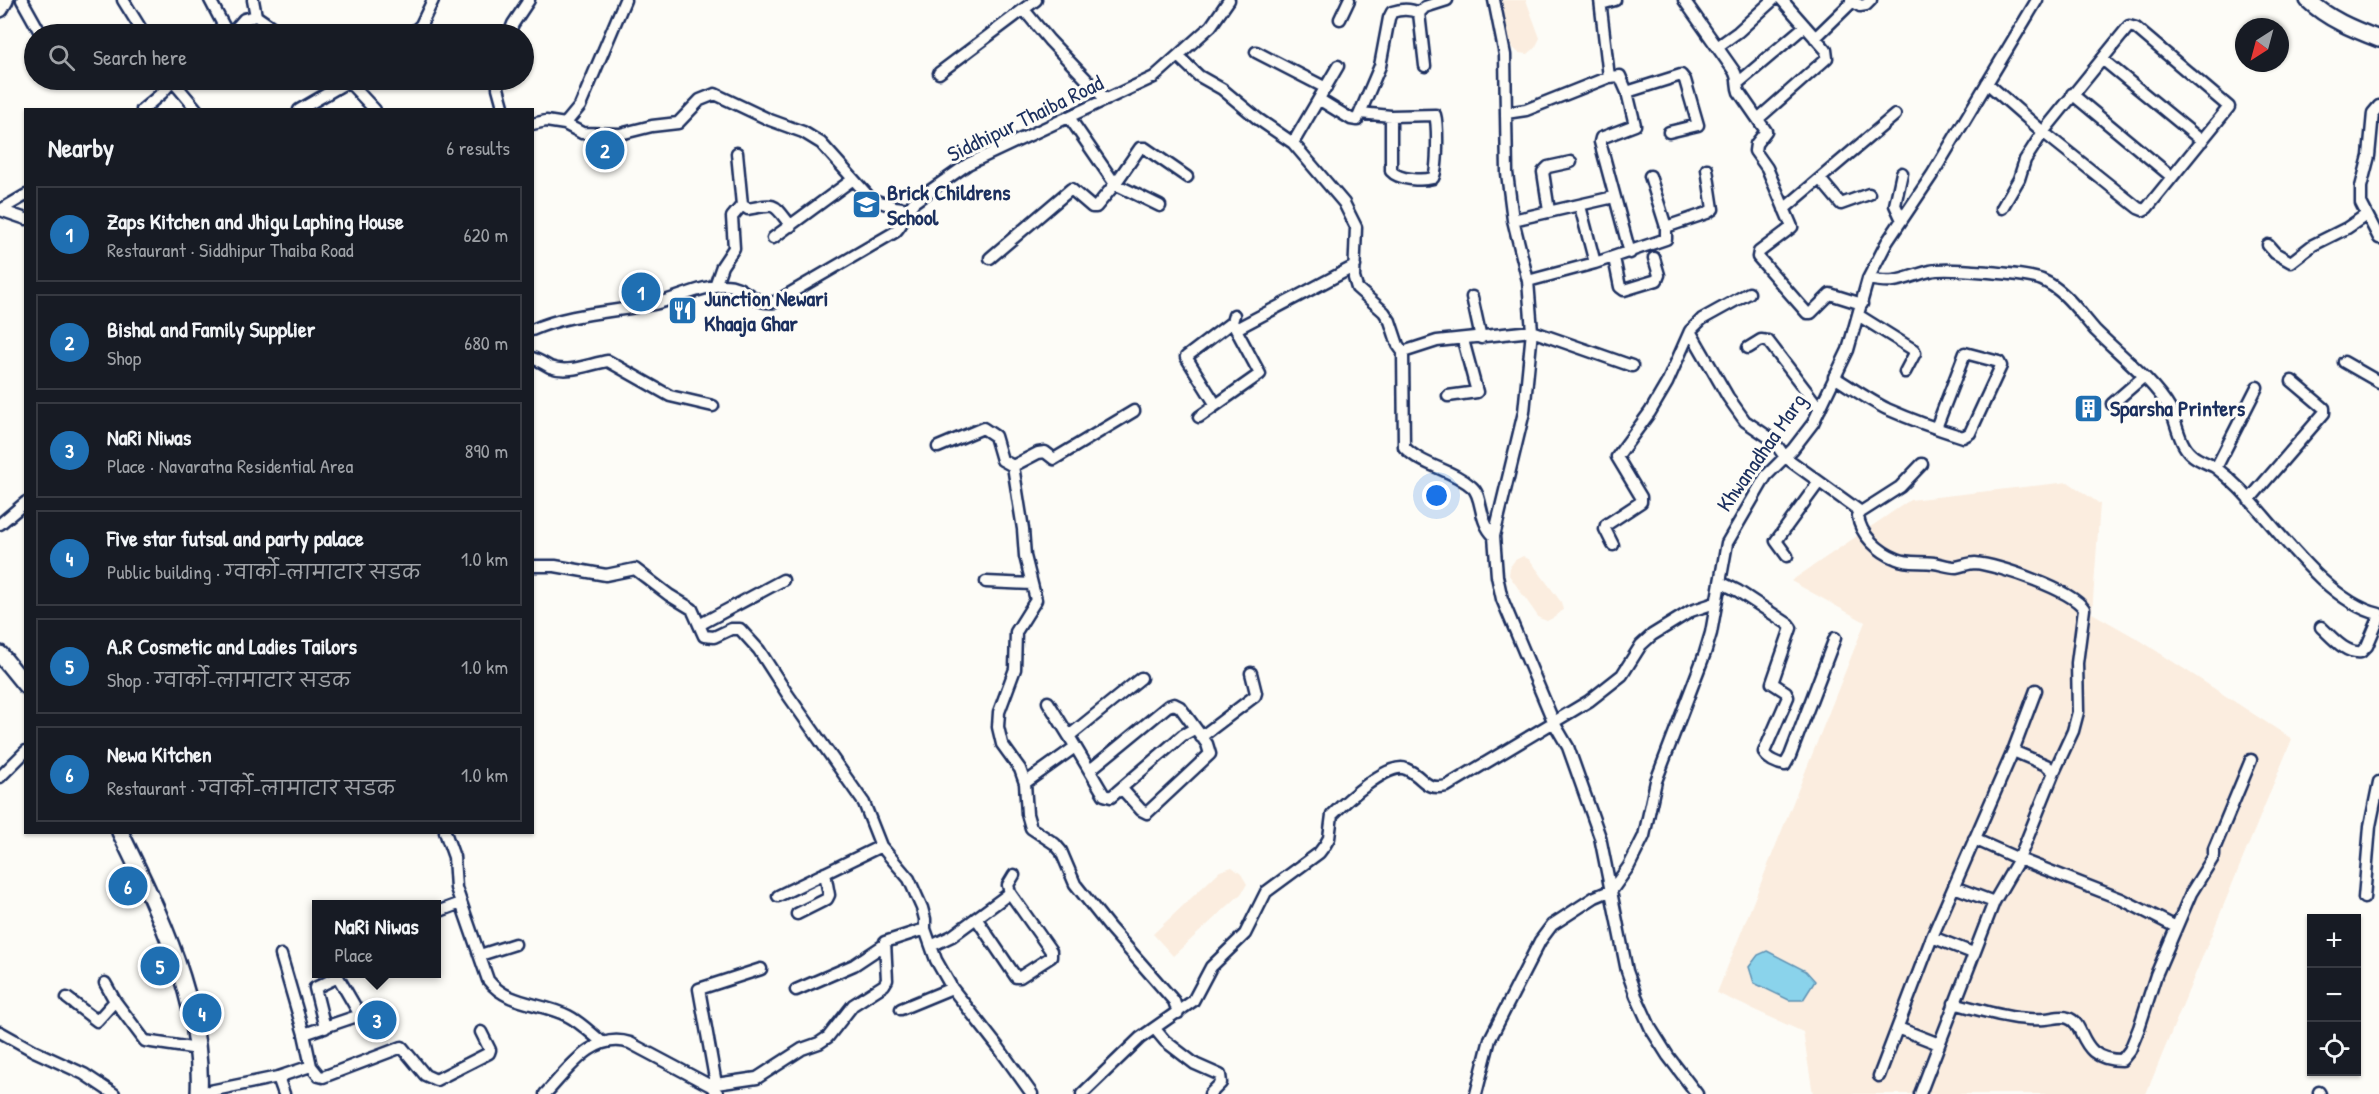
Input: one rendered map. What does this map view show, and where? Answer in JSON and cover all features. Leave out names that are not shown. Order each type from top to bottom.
[{"type":"main road","points":[[0,9],[5,0]]},
{"type":"main road","points":[[2308,0],[2329,16],[2352,29],[2379,39]]},
{"type":"main road","points":[[0,654],[24,684]]},
{"type":"main road","points":[[121,834],[147,888],[177,962],[198,1049],[200,1094]]},
{"type":"street","points":[[22,0],[35,24]]},
{"type":"street","points":[[123,0],[138,24]]},
{"type":"street","points":[[210,0],[223,24]]},
{"type":"street","points":[[253,0],[256,16],[268,24]]},
{"type":"street","points":[[421,24],[433,0]]},
{"type":"street","points":[[515,24],[529,0]]},
{"type":"street","points":[[565,124],[580,106],[625,0]]},
{"type":"street","points":[[939,73],[1025,11],[1036,0]]},
{"type":"street","name":"Siddhipur Thaiba Road","points":[[534,329],[575,317],[656,304],[715,286],[736,286],[758,302],[775,302],[895,232],[904,223],[914,202],[969,164],[1154,77],[1211,26],[1228,0]]},
{"type":"street","points":[[1340,19],[1349,0]]},
{"type":"street","points":[[1419,13],[1425,8],[1447,0]]},
{"type":"street","points":[[1494,0],[1505,55],[1507,173],[1513,220],[1528,281],[1532,332],[1524,412],[1494,536],[1497,576],[1503,599],[1554,723],[1568,747],[1600,837],[1627,971],[1636,996],[1650,1029],[1697,1094]]},
{"type":"street","points":[[1609,77],[1600,2],[1615,0]]},
{"type":"street","points":[[1684,0],[1734,71],[1739,92],[1766,131],[1756,144],[1755,152],[1767,168],[1792,227],[1759,252],[1758,257],[1807,313],[1811,313],[1830,294],[1862,304]]},
{"type":"street","points":[[1717,47],[1738,32],[1773,0]]},
{"type":"street","points":[[1759,118],[1827,58],[1826,50],[1782,0]]},
{"type":"street","points":[[1815,38],[1851,1],[1860,6],[1866,5],[1871,0]]},
{"type":"street","name":"Khwanadhaa Marg","points":[[1612,890],[1629,866],[1644,836],[1656,781],[1711,633],[1727,543],[1766,476],[1813,423],[1848,350],[1868,279],[1887,242],[1987,83],[2035,1]]},
{"type":"street","points":[[1320,100],[1354,121],[1360,113],[1380,66],[1392,12],[1408,10],[1419,13]]},
{"type":"street","points":[[1025,11],[1106,100]]},
{"type":"street","points":[[1419,13],[1425,66]]},
{"type":"street","points":[[239,24],[244,19],[256,16]]},
{"type":"street","points":[[1738,82],[1805,26]]},
{"type":"street","points":[[1987,83],[2043,132],[2143,210],[2229,107],[2136,28],[2129,26],[2043,132],[2025,160],[2019,179],[2002,208]]},
{"type":"street","points":[[1256,52],[1326,88]]},
{"type":"street","points":[[1179,57],[1199,76],[1222,89],[1258,119],[1293,143],[1344,203],[1356,227],[1354,278],[1357,288],[1384,312],[1403,352],[1404,447],[1410,454],[1464,481],[1475,489],[1486,529],[1494,536]]},
{"type":"street","points":[[2102,59],[2202,141]]},
{"type":"street","points":[[1293,143],[1338,66]]},
{"type":"street","points":[[1627,92],[1681,75],[1685,80],[1698,125],[1669,132]]},
{"type":"street","points":[[1506,113],[1526,110],[1609,77],[1620,76],[1627,92],[1635,125],[1601,138],[1614,197],[1630,253]]},
{"type":"street","points":[[144,108],[164,90]]},
{"type":"street","points":[[180,90],[195,108]]},
{"type":"street","points":[[303,108],[337,90]]},
{"type":"street","points":[[357,90],[373,108]]},
{"type":"street","points":[[499,90],[503,108]]},
{"type":"street","points":[[534,124],[546,121],[565,124],[582,133],[620,134],[652,126],[678,123],[700,100],[715,94],[770,120],[803,132],[821,143],[871,199],[909,209]]},
{"type":"street","points":[[2072,94],[2172,177]]},
{"type":"street","points":[[2379,106],[2373,113],[2369,156],[2361,187],[2361,203],[2379,238]]},
{"type":"street","points":[[1360,113],[1391,116],[1435,115],[1436,166],[1433,178],[1428,180],[1401,177],[1391,171],[1391,116]]},
{"type":"street","points":[[1784,209],[1895,115]]},
{"type":"street","points":[[1069,117],[1115,184],[1160,206]]},
{"type":"street","points":[[990,258],[1071,189],[1094,208],[1115,184],[1140,148],[1145,148],[1187,177]]},
{"type":"street","points":[[715,286],[722,266],[734,248],[732,217],[742,205],[737,153]]},
{"type":"street","points":[[1549,211],[1544,172],[1548,167],[1571,162]]},
{"type":"street","points":[[1666,227],[1713,209],[1707,170]]},
{"type":"street","points":[[1902,173],[1895,205],[1902,220]]},
{"type":"street","points":[[1528,281],[1614,258],[1666,239],[1668,236],[1666,227],[1650,176]]},
{"type":"street","points":[[1820,179],[1841,204],[1869,194]]},
{"type":"street","points":[[773,238],[852,180]]},
{"type":"street","points":[[1,209],[24,196]]},
{"type":"street","points":[[1513,220],[1614,197]]},
{"type":"street","points":[[742,205],[748,209],[771,204],[791,226]]},
{"type":"street","points":[[1580,206],[1595,263]]},
{"type":"street","points":[[1,209],[24,218]]},
{"type":"street","points":[[2268,244],[2275,253],[2291,262],[2313,245],[2348,228],[2366,215]]},
{"type":"street","points":[[1614,258],[1620,287],[1624,290],[1657,280],[1659,275],[1654,258]]},
{"type":"street","points":[[1216,405],[1186,357],[1234,322],[1355,266]]},
{"type":"street","points":[[1868,279],[1888,283],[1941,270],[2028,276],[2054,287],[2071,302],[2169,408],[2184,445],[2191,454],[2216,468],[2329,585],[2346,598],[2379,616],[2367,646],[2361,652],[2355,653],[2342,646],[2321,627]]},
{"type":"street","points":[[1613,544],[1605,529],[1606,525],[1641,502],[1641,497],[1617,457],[1650,412],[1667,383],[1690,331],[1702,319],[1749,293]]},
{"type":"street","points":[[1472,297],[1481,338]]},
{"type":"street","points":[[1858,315],[1914,350],[1915,353],[1905,372]]},
{"type":"street","points":[[1199,417],[1260,374],[1234,322]]},
{"type":"street","points":[[1690,331],[1745,422],[1773,440],[1785,457],[1861,512]]},
{"type":"street","points":[[1403,352],[1437,341],[1532,332],[1632,366]]},
{"type":"street","points":[[1448,396],[1477,392],[1463,340]]},
{"type":"street","points":[[1748,348],[1761,340],[1768,341],[1820,409]]},
{"type":"street","points":[[1834,377],[1885,408],[1936,428],[1963,437],[1971,433],[2001,366],[1999,362],[1965,353],[1936,428]]},
{"type":"street","points":[[534,359],[552,368],[563,369],[580,368],[608,361],[670,396],[713,406]]},
{"type":"street","points":[[2344,362],[2379,382]]},
{"type":"street","points":[[2112,404],[2142,378]]},
{"type":"street","points":[[2249,500],[2324,413],[2324,408],[2292,381]]},
{"type":"street","points":[[2216,468],[2257,387]]},
{"type":"street","points":[[1013,466],[1038,453],[1045,452],[1054,459],[1134,411]]},
{"type":"street","points":[[938,447],[983,428],[995,436],[1002,459],[1013,466],[1025,556],[1035,600],[1016,632],[1015,669],[999,712],[998,727],[1002,744],[1020,769],[1025,783],[1027,814],[1031,828],[1055,843],[1061,851],[1075,884],[1174,1001],[1178,1014]]},
{"type":"street","points":[[1920,1094],[1994,902],[2019,859],[2073,731],[2078,712],[2077,663],[2084,609],[2080,602],[2067,593],[2033,580],[1974,563],[1954,567],[1898,560],[1862,532],[1858,516],[1861,512],[1900,487],[1922,464]]},
{"type":"street","points":[[1787,556],[1776,541],[1820,482]]},
{"type":"street","points":[[0,524],[24,504]]},
{"type":"street","points":[[534,566],[555,566],[606,575],[637,570],[669,595],[692,609],[700,632],[709,638],[731,629],[740,629],[759,650],[864,803],[881,846],[909,879],[922,908],[925,929],[936,960],[951,988],[1032,1094]]},
{"type":"street","points":[[699,625],[783,580]]},
{"type":"street","points":[[986,582],[1032,584]]},
{"type":"street","points":[[1720,582],[1738,591],[1791,628],[1772,683],[1786,692],[1788,697],[1764,752],[1767,758],[1785,765],[1835,638]]},
{"type":"street","points":[[1082,1094],[1123,1053],[1193,1002],[1211,967],[1245,934],[1266,892],[1319,853],[1329,838],[1332,815],[1358,792],[1381,776],[1400,767],[1407,769],[1427,785],[1435,788],[1447,786],[1554,723],[1622,675],[1641,645],[1652,635],[1691,611],[1715,603]]},
{"type":"street","points":[[1048,702],[1106,797],[1111,797],[1183,735],[1197,733],[1255,696],[1257,693],[1251,673]]},
{"type":"street","points":[[1069,736],[1141,678]]},
{"type":"street","points":[[1879,1076],[1932,937],[2013,751],[2036,690]]},
{"type":"street","points":[[1090,770],[1168,705],[1174,704],[1180,707],[1207,744],[1210,754],[1148,813],[1141,810],[1122,789]]},
{"type":"street","points":[[1025,783],[1075,747]]},
{"type":"street","points":[[2013,751],[2046,765],[2054,772]]},
{"type":"street","points":[[0,777],[24,753]]},
{"type":"street","points":[[1954,1003],[2018,1018],[2044,1020],[2066,1017],[2074,1021],[2084,1042],[2094,1052],[2112,1060],[2122,1059],[2130,1050],[2156,975],[2191,892],[2214,856],[2214,849],[2251,760]]},
{"type":"street","points":[[2364,898],[2379,782]]},
{"type":"street","points":[[446,834],[454,857],[456,888],[488,980],[496,991],[510,999],[546,1007],[571,1017],[602,1042]]},
{"type":"street","points":[[1974,839],[2121,899],[2176,927]]},
{"type":"street","points":[[778,896],[881,846]]},
{"type":"street","points":[[797,914],[827,899],[830,895],[825,873]]},
{"type":"street","points":[[976,918],[1016,977],[1020,977],[1051,957],[1051,951],[1010,893],[1008,885],[1014,875]]},
{"type":"street","points":[[1954,887],[1994,902]]},
{"type":"street","points":[[1476,1094],[1490,1039],[1540,941],[1552,925],[1595,897],[1612,890]]},
{"type":"street","points":[[931,946],[942,942],[1010,893]]},
{"type":"street","points":[[441,910],[461,903]]},
{"type":"street","points":[[796,990],[854,965],[888,940],[925,929]]},
{"type":"street","points":[[1932,937],[1973,953]]},
{"type":"street","points":[[480,955],[515,944]]},
{"type":"street","points":[[544,1094],[587,1050],[602,1042],[618,1039],[630,1043],[715,1088],[757,1078],[802,1049],[828,1037],[853,1005],[884,985],[886,980],[884,945]]},
{"type":"street","points":[[281,955],[311,1066],[319,1076],[323,1077],[402,1047],[425,1075],[436,1080],[489,1053],[490,1050],[482,1032]]},
{"type":"street","points":[[715,1088],[699,989],[761,969]]},
{"type":"street","points":[[325,1028],[315,988],[336,978]]},
{"type":"street","points":[[304,1034],[360,1015],[339,978]]},
{"type":"street","points":[[105,983],[115,1001],[145,1041],[198,1049]]},
{"type":"street","points":[[901,1009],[951,988]]},
{"type":"street","points":[[67,998],[97,1021],[115,1001]]},
{"type":"street","points":[[1898,1028],[1939,1044]]},
{"type":"street","points":[[1155,1029],[1165,1041],[1195,1064],[1220,1075],[1221,1083],[1210,1094]]},
{"type":"street","points":[[0,1032],[84,1074],[114,1094]]},
{"type":"street","points":[[200,1094],[278,1077],[311,1066]]},
{"type":"street","points":[[278,1077],[284,1094]]},
{"type":"shaded area","points":[[1496,0],[1526,0],[1540,38],[1535,48],[1528,54],[1519,53],[1512,47]]},
{"type":"shaded area","points":[[2068,482],[2100,504],[2092,613],[2138,639],[2292,739],[2146,1094],[1813,1094],[1803,1032],[1717,993],[1865,622],[1791,581],[1910,500]]},
{"type":"shaded area","points":[[1523,556],[1530,560],[1561,602],[1563,610],[1547,621],[1539,618],[1509,575],[1510,567],[1515,560]]},
{"type":"shaded area","points":[[1232,867],[1241,874],[1247,884],[1241,894],[1173,956],[1153,934],[1220,871]]},
{"type":"water","points":[[1767,951],[1806,971],[1815,981],[1803,1000],[1789,1000],[1754,983],[1749,967],[1758,955]]},
{"type":"place","name":"Bishal and Family Supplier","points":[[605,150]]},
{"type":"place","name":"Brick Childrens School","points":[[866,205]]},
{"type":"place","name":"Zaps Kitchen and Jhigu Laphing House","points":[[641,292]]},
{"type":"place","name":"Junction Newari Khaaja Ghar","points":[[683,311]]},
{"type":"place","name":"Sparsha Printers","points":[[2089,408]]},
{"type":"place","name":"Newa Kitchen","points":[[128,886]]},
{"type":"place","name":"A.R Cosmetic and Ladies Tailors","points":[[160,966]]},
{"type":"place","name":"Five star futsal and party palace","points":[[202,1013]]},
{"type":"place","name":"NaRi Niwas","points":[[377,1020]]}]
